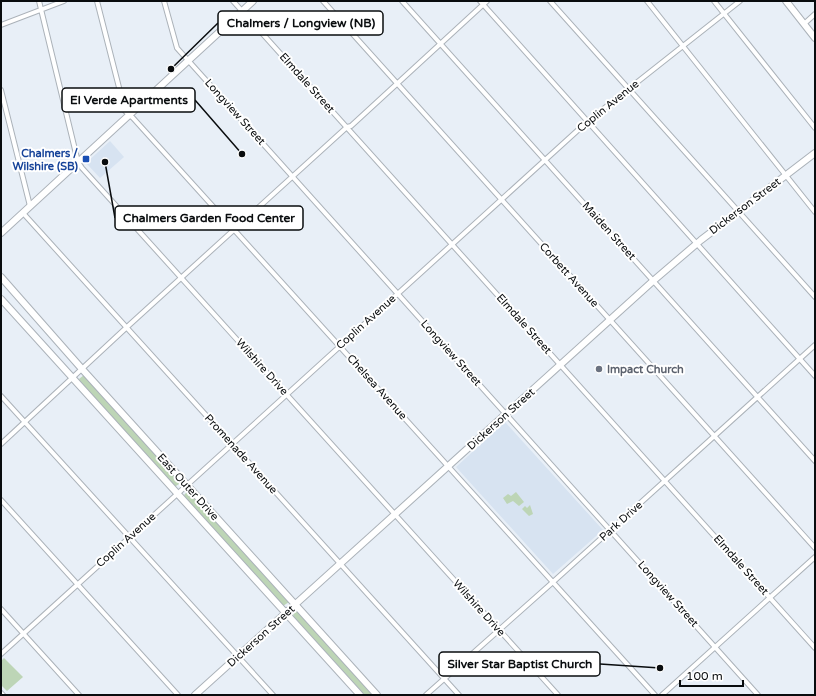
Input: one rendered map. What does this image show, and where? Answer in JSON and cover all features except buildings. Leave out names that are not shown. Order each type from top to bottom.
[{"type":"street","name":"Wilshire Drive","points":[[39,1],[78,162],[558,695]]},
{"type":"street","points":[[1,25],[64,1]]},
{"type":"street","name":"Chelsea Avenue","points":[[97,1],[125,111],[129,116],[133,118],[656,695]]},
{"type":"street","name":"Longview Street","points":[[164,1],[175,46],[758,695]]},
{"type":"street","name":"Elmdale Street","points":[[232,1],[815,648]]},
{"type":"street","points":[[1,233],[253,1]]},
{"type":"street","name":"Corbett Avenue","points":[[323,1],[815,548]]},
{"type":"street","name":"Maiden Street","points":[[402,1],[815,461]]},
{"type":"street","points":[[1,444],[127,327],[351,126],[481,3],[487,1]]},
{"type":"street","points":[[550,1],[815,297]]},
{"type":"street","points":[[646,1],[815,212]]},
{"type":"street","points":[[714,1],[815,128]]},
{"type":"street","name":"Coplin Avenue","points":[[1,654],[588,121],[740,1]]},
{"type":"street","points":[[786,1],[815,38]]},
{"type":"street","points":[[481,3],[815,376]]},
{"type":"street","points":[[804,24],[815,14]]},
{"type":"street","points":[[1,90],[30,206]]},
{"type":"street","name":"Dickerson Street","points":[[195,695],[653,281],[697,243],[815,153]]},
{"type":"street","name":"Promenade Avenue","points":[[23,213],[459,695]]},
{"type":"street","name":"East Outer Drive","points":[[1,277],[82,369],[377,695]]},
{"type":"street","name":"East Outer Drive","points":[[1,299],[360,695]]},
{"type":"street","points":[[13,312],[24,302]]},
{"type":"street","name":"Park Drive","points":[[426,695],[554,582],[815,345]]},
{"type":"street","points":[[1,396],[272,695]]},
{"type":"street","points":[[1,500],[178,695]]},
{"type":"street","points":[[662,695],[815,557]]},
{"type":"street","points":[[1,609],[79,695]]},
{"type":"shaded area","points":[[110,141],[124,157],[100,178],[86,163]]},
{"type":"shaded area","points":[[505,422],[603,530],[553,574],[456,467]]},
{"type":"green space","points":[[84,375],[179,481],[179,484],[174,486],[81,383],[79,379]]},
{"type":"green space","points":[[188,491],[289,602],[283,606],[185,497],[184,495]]},
{"type":"green space","points":[[516,492],[524,502],[519,506],[513,501],[507,504],[503,498],[508,494],[511,496]]},
{"type":"green space","points":[[530,505],[533,514],[529,516],[522,509],[525,506],[527,508]]},
{"type":"green space","points":[[297,610],[374,695],[365,695],[295,618],[293,615]]},
{"type":"green space","points":[[4,658],[23,677],[7,691],[1,685],[1,661]]},
{"type":"place","name":"Chalmers / Longview (NB)","points":[[171,69]]},
{"type":"place","name":"El Verde Apartments","points":[[242,154]]},
{"type":"place","name":"Chalmers / Wilshire (SB)","points":[[86,159]]},
{"type":"place","name":"Chalmers Garden Food Center","points":[[105,162]]},
{"type":"place","name":"Impact Church","points":[[599,369]]},
{"type":"place","name":"Silver Star Baptist Church","points":[[660,668]]}]
